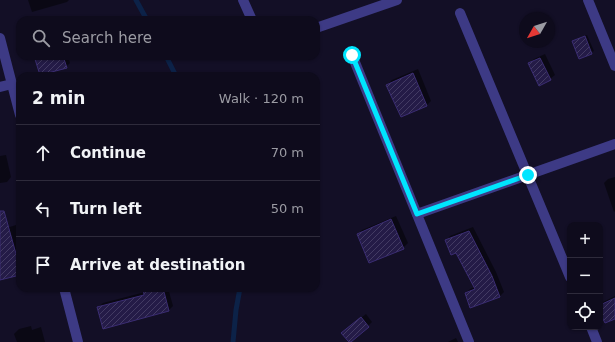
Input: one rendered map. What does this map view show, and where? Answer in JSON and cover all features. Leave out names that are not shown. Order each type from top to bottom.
[{"type":"street","points":[[243,0],[250,16]]},
{"type":"street","points":[[320,27],[397,0]]},
{"type":"street","points":[[588,0],[615,66]]},
{"type":"street","points":[[460,12],[567,270]]},
{"type":"street","points":[[0,38],[16,100]]},
{"type":"street","points":[[352,55],[469,342]]},
{"type":"street","points":[[0,87],[12,84]]},
{"type":"street","points":[[417,214],[615,144]]},
{"type":"street","points":[[65,292],[78,342]]},
{"type":"street","points":[[592,330],[597,342]]},
{"type":"building","points":[[585,36],[592,54],[579,59],[572,41]]},
{"type":"building","points":[[540,58],[551,80],[539,86],[528,63]]},
{"type":"building","points":[[35,60],[64,60],[67,68],[52,72],[39,72]]},
{"type":"building","points":[[413,73],[427,106],[401,117],[386,85]]},
{"type":"building","points":[[0,211],[4,211],[16,254],[16,276],[0,280]]},
{"type":"building","points":[[391,219],[404,249],[369,263],[357,234]]},
{"type":"building","points":[[469,231],[492,276],[500,297],[470,308],[465,293],[475,289],[456,253],[451,255],[445,240]]},
{"type":"building","points":[[144,292],[164,292],[169,311],[103,329],[97,307],[144,295]]},
{"type":"building","points":[[615,298],[615,319],[605,323],[603,319],[603,304]]},
{"type":"building","points":[[361,317],[369,327],[349,342],[341,333]]},
{"type":"waterway","points":[[136,0],[145,16]]},
{"type":"waterway","points":[[168,60],[174,72]]},
{"type":"waterway","points":[[233,342],[239,292]]},
{"type":"route","points":[[352,55],[417,214],[528,175]]}]
